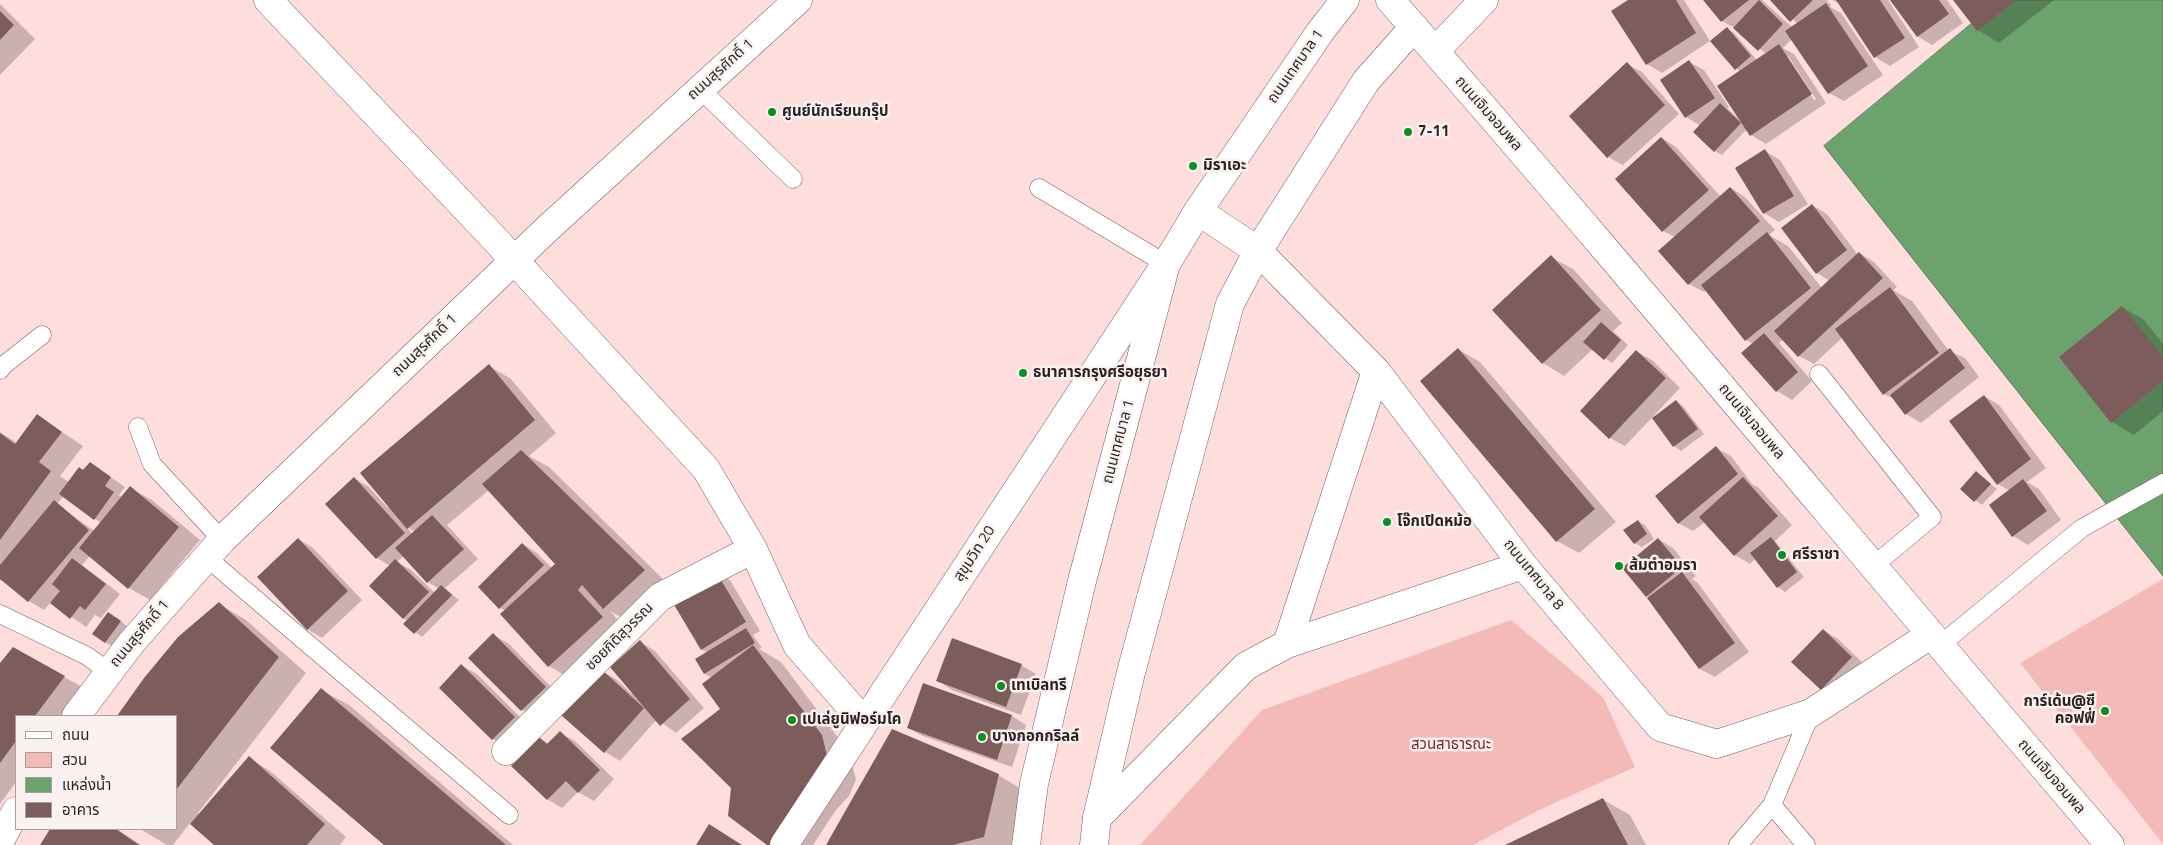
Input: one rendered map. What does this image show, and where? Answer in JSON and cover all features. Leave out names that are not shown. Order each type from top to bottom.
[{"type":"street","points":[[268,0],[514,260],[706,469],[753,549],[797,645],[864,722]]},
{"type":"street","name":"ถนนสุรศักดิ์ 1","points":[[77,715],[132,642],[214,549],[514,260],[798,0]]},
{"type":"street","name":"ถนนเทศบาล 1","points":[[1026,845],[1034,784],[1082,581],[1166,264],[1198,211],[1320,32],[1345,0]]},
{"type":"street","name":"ถนนเจิมจอมพล","points":[[1390,0],[1627,274],[1872,567],[2110,845]]},
{"type":"street","points":[[1435,51],[1484,0]]},
{"type":"street","points":[[1094,845],[1097,818],[1130,676],[1230,304],[1258,251],[1366,81],[1414,27]]},
{"type":"street","name":"ถนนเทศบาล 8","points":[[1198,211],[1258,251],[1376,371],[1523,565],[1660,727],[1716,744],[1811,712],[1940,646]]},
{"type":"street","name":"สุขุมวิท 20","points":[[784,845],[1166,264]]},
{"type":"street","points":[[1287,644],[1376,371]]},
{"type":"street","name":"ชอยกิติสุวรรณ","points":[[506,752],[660,597],[753,549]]},
{"type":"street","points":[[1097,818],[1246,666],[1287,644],[1523,565]]},
{"type":"street","points":[[0,841],[15,813]]},
{"type":"lane","points":[[700,89],[793,179]]},
{"type":"lane","points":[[1039,188],[1166,264]]},
{"type":"lane","points":[[0,370],[42,335]]},
{"type":"lane","points":[[1819,374],[1932,517],[1872,567]]},
{"type":"lane","points":[[138,426],[152,464],[214,549],[509,815]]},
{"type":"lane","points":[[1940,646],[2082,528],[2163,483]]},
{"type":"lane","points":[[0,614],[87,656],[109,672]]},
{"type":"lane","points":[[1738,845],[1772,805],[1811,712]]},
{"type":"lane","points":[[1772,805],[1806,845]]},
{"type":"green space","points":[[2163,579],[2163,844],[2020,663]]},
{"type":"green space","name":"สวนสาธารณะ","points":[[1511,620],[1603,697],[1635,767],[1539,810],[1473,845],[1140,845],[1262,710]]},
{"type":"water","points":[[2000,0],[2163,0],[2163,576],[1824,146]]},
{"type":"building","points":[[1628,0],[1676,0],[1696,33],[1646,65],[1611,11]]},
{"type":"building","points":[[1703,0],[1749,0],[1721,22]]},
{"type":"building","points":[[1759,0],[1783,24],[1758,51],[1733,28]]},
{"type":"building","points":[[1770,0],[1813,0],[1790,22]]},
{"type":"building","points":[[1836,0],[1880,0],[1905,38],[1874,58]]},
{"type":"building","points":[[1890,0],[1939,0],[1949,14],[1917,37]]},
{"type":"building","points":[[1953,0],[2016,0],[1977,31]]},
{"type":"building","points":[[1826,3],[1868,66],[1828,94],[1785,31]]},
{"type":"building","points":[[0,11],[14,25],[0,40]]},
{"type":"building","points":[[1727,27],[1751,56],[1735,70],[1710,41]]},
{"type":"building","points":[[1779,44],[1812,94],[1750,136],[1717,86]]},
{"type":"building","points":[[1689,60],[1715,98],[1685,118],[1660,80]]},
{"type":"building","points":[[1627,62],[1665,105],[1607,158],[1569,116]]},
{"type":"building","points":[[1720,103],[1741,123],[1714,152],[1693,132]]},
{"type":"building","points":[[1661,137],[1709,190],[1662,232],[1615,179]]},
{"type":"building","points":[[1765,149],[1794,196],[1763,214],[1735,168]]},
{"type":"building","points":[[1730,187],[1760,221],[1688,285],[1658,251]]},
{"type":"building","points":[[1812,204],[1847,250],[1816,274],[1781,228]]},
{"type":"building","points":[[1767,232],[1811,288],[1745,341],[1701,285]]},
{"type":"building","points":[[1859,252],[1883,278],[1798,357],[1774,331]]},
{"type":"building","points":[[1551,255],[1601,310],[1542,364],[1492,310]]},
{"type":"building","points":[[1890,287],[1939,353],[1883,395],[1835,329]]},
{"type":"building","points":[[2122,306],[2163,357],[2163,381],[2111,423],[2059,357]]},
{"type":"building","points":[[1601,322],[1621,340],[1604,360],[1583,342]]},
{"type":"building","points":[[1764,333],[1798,372],[1776,392],[1741,353]]},
{"type":"building","points":[[1458,348],[1595,509],[1556,542],[1420,381]]},
{"type":"building","points":[[1950,348],[1965,368],[1905,415],[1890,395]]},
{"type":"building","points":[[1636,350],[1666,378],[1609,439],[1580,411]]},
{"type":"building","points":[[489,364],[535,420],[407,529],[360,473]]},
{"type":"building","points":[[1984,395],[2031,459],[1997,485],[1949,421]]},
{"type":"building","points":[[1676,400],[1698,429],[1673,447],[1652,418]]},
{"type":"building","points":[[37,414],[62,432],[39,462],[51,471],[0,540],[0,433],[15,444]]},
{"type":"building","points":[[1716,446],[1738,474],[1678,524],[1655,496]]},
{"type":"building","points":[[521,450],[645,570],[603,609],[582,585],[578,590],[603,617],[548,667],[500,614],[555,564],[482,484]]},
{"type":"building","points":[[90,462],[111,477],[105,486],[114,492],[94,520],[59,494],[79,467],[83,470]]},
{"type":"building","points":[[1976,471],[1991,484],[1974,502],[1960,489]]},
{"type":"building","points":[[354,477],[405,533],[376,559],[325,504]]},
{"type":"building","points":[[1743,477],[1778,516],[1734,556],[1699,517]]},
{"type":"building","points":[[2023,479],[2047,511],[2012,537],[1989,505]]},
{"type":"building","points":[[130,486],[179,527],[128,589],[79,548]]},
{"type":"building","points":[[54,500],[89,530],[28,602],[0,579],[0,565]]},
{"type":"building","points":[[432,515],[464,549],[427,583],[395,548]]},
{"type":"building","points":[[1638,520],[1647,534],[1634,544],[1623,530]]},
{"type":"building","points":[[1771,537],[1797,572],[1777,588],[1750,553]]},
{"type":"building","points":[[298,538],[348,591],[307,630],[257,577]]},
{"type":"building","points":[[1658,538],[1682,567],[1646,597],[1622,568]]},
{"type":"building","points":[[522,543],[544,565],[499,609],[478,587]]},
{"type":"building","points":[[72,558],[106,584],[85,610],[80,606],[70,619],[50,603],[60,591],[52,584]]},
{"type":"building","points":[[395,559],[429,592],[403,619],[369,586]]},
{"type":"building","points":[[715,570],[746,622],[701,650],[670,598]]},
{"type":"building","points":[[1682,572],[1735,643],[1699,669],[1647,598]]},
{"type":"building","points":[[441,585],[452,595],[414,634],[403,624]]},
{"type":"building","points":[[219,602],[279,657],[178,787],[178,715],[118,715],[144,678],[178,637]]},
{"type":"building","points":[[108,612],[121,621],[105,643],[92,634]]},
{"type":"building","points":[[746,628],[755,643],[704,674],[695,659]]},
{"type":"building","points":[[1823,629],[1852,657],[1821,690],[1791,662]]},
{"type":"building","points":[[493,633],[546,687],[521,711],[468,658]]},
{"type":"building","points":[[952,638],[1022,664],[1006,707],[936,681]]},
{"type":"building","points":[[640,640],[690,699],[660,726],[610,667]]},
{"type":"building","points":[[753,645],[822,735],[829,764],[776,845],[767,845],[728,816],[731,788],[681,739],[720,709],[702,684]]},
{"type":"building","points":[[13,647],[65,676],[36,715],[15,715],[15,742],[0,763],[0,663]]},
{"type":"building","points":[[461,664],[515,717],[492,740],[439,688]]},
{"type":"building","points":[[601,669],[644,708],[604,753],[561,715]]},
{"type":"building","points":[[923,683],[1012,715],[997,760],[907,728]]},
{"type":"building","points":[[321,688],[506,845],[384,845],[270,748]]},
{"type":"building","points":[[892,729],[999,774],[984,837],[953,845],[826,845]]},
{"type":"building","points":[[560,731],[600,770],[578,793],[566,781],[547,800],[511,766],[539,737],[547,744]]},
{"type":"building","points":[[249,756],[325,824],[307,845],[214,845],[190,824]]},
{"type":"building","points":[[1603,798],[1628,845],[1505,845]]},
{"type":"building","points":[[709,824],[742,845],[696,845]]},
{"type":"building","points":[[49,830],[117,830],[139,845],[40,845]]},
{"type":"place","name":"ศูนย์นักเรียนกรุ๊ป","points":[[772,112]]},
{"type":"place","name":"7-11","points":[[1408,132]]},
{"type":"place","name":"มิราเอะ","points":[[1193,166]]},
{"type":"place","name":"ธนาคารกรุงศรีอยุธยา","points":[[1023,373]]},
{"type":"place","name":"โจ๊กเปิดหม้อ","points":[[1387,522]]},
{"type":"place","name":"ศรีราชา","points":[[1782,555]]},
{"type":"place","name":"ส้มตำอมรา","points":[[1619,566]]},
{"type":"place","name":"เทเบิลทรี","points":[[1001,686]]},
{"type":"place","name":"การ์เด้น@ซี คอฟฟี่","points":[[2105,711]]},
{"type":"place","name":"เปเล่ยูนิฟอร์มโค","points":[[792,720]]},
{"type":"place","name":"บางกอกกริลล์","points":[[982,737]]}]
